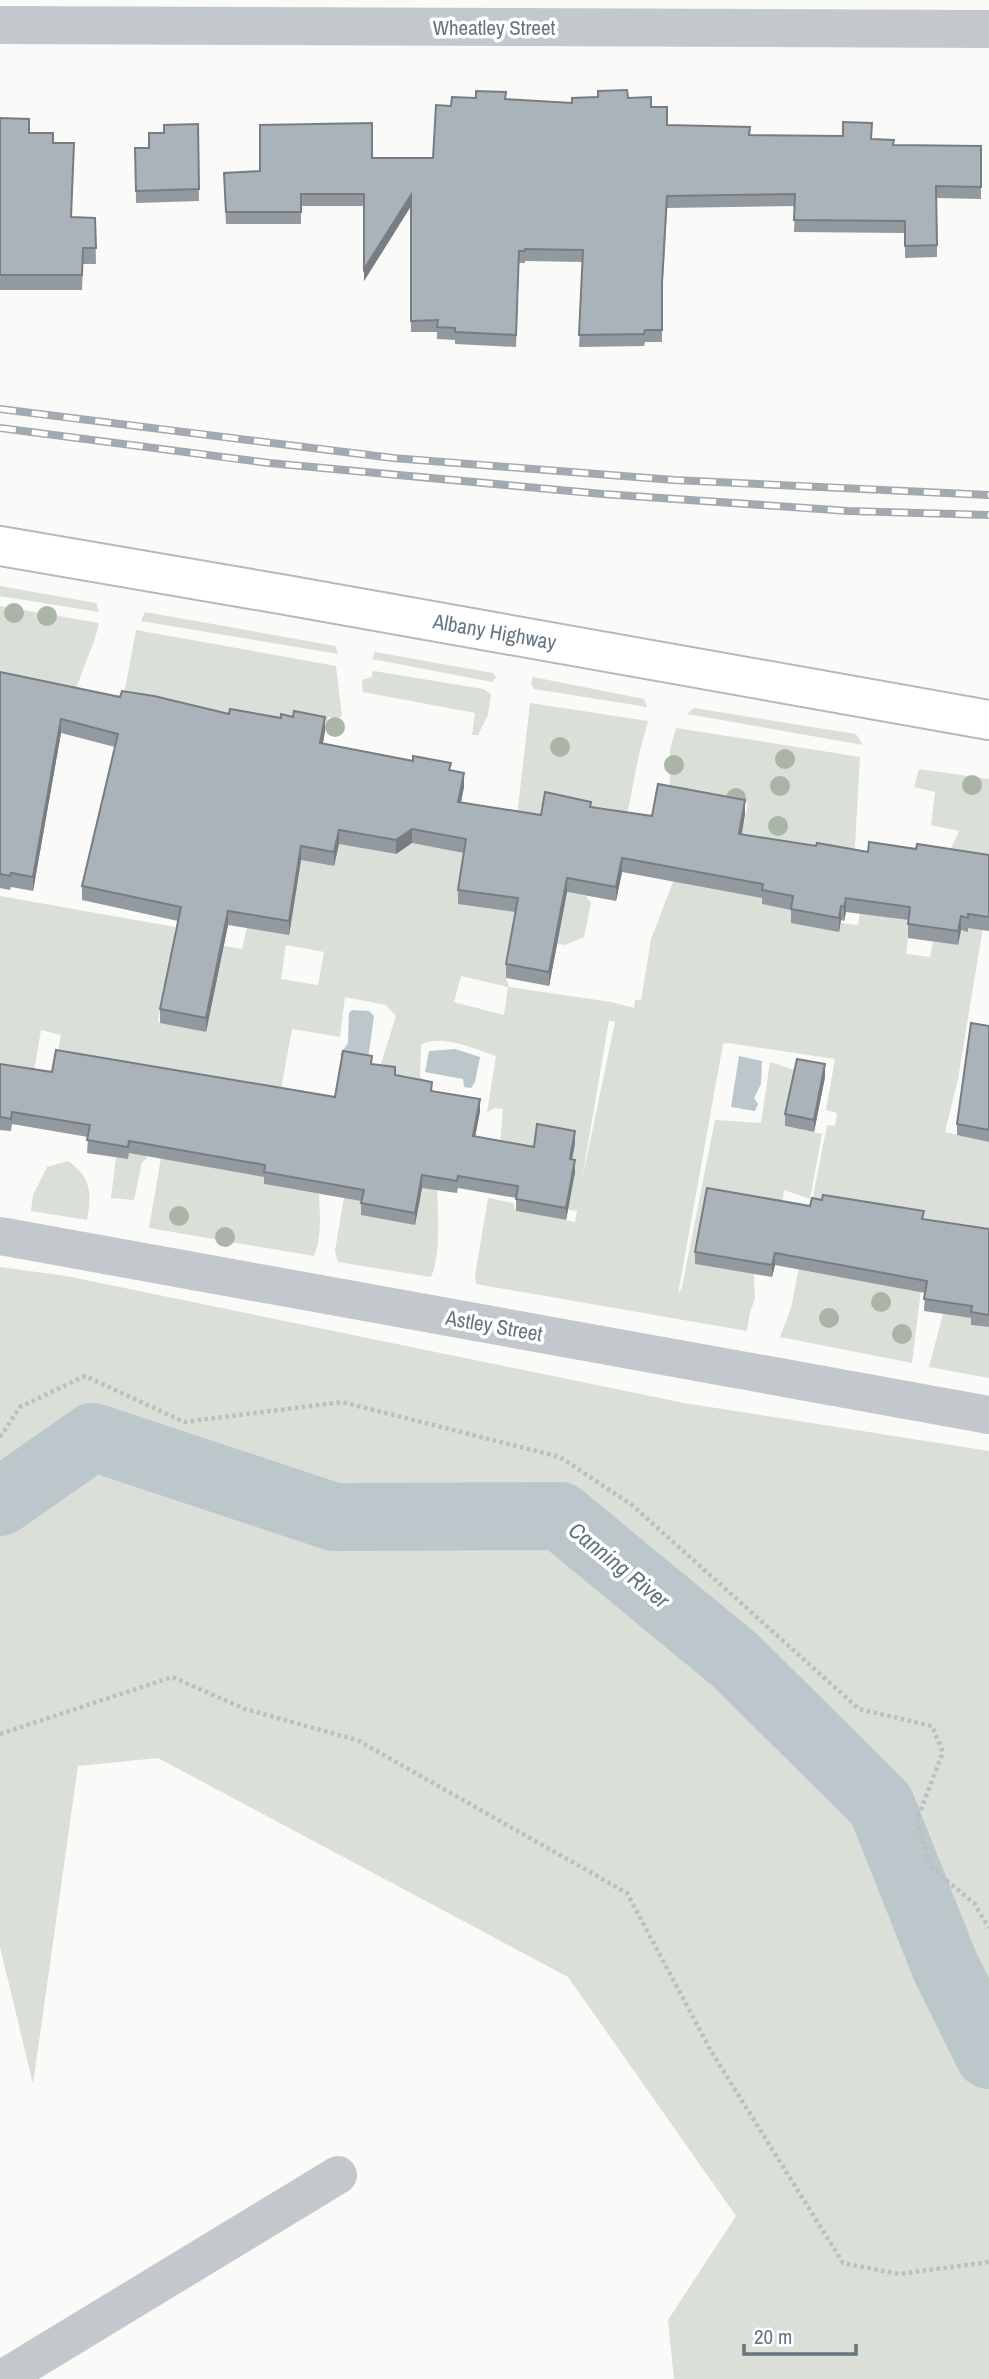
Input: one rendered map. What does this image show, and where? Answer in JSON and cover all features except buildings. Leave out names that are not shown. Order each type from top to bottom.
[{"type":"highway","name":"Albany Highway","points":[[0,546],[286,594],[989,720]]},
{"type":"street","name":"Wheatley Street","points":[[0,25],[989,29]]},
{"type":"street","name":"Astley Street","points":[[0,1236],[989,1415]]},
{"type":"street","points":[[2,2379],[338,2175]]},
{"type":"path","points":[[0,1437],[20,1406],[85,1376],[184,1422],[342,1402],[560,1457],[632,1505],[859,1709],[932,1726],[943,1752],[917,1820],[929,1866],[974,1903],[989,1928]]},
{"type":"path","points":[[0,1734],[172,1676],[245,1709],[357,1740],[627,1893],[711,2051],[843,2263],[900,2274],[989,2262]]},
{"type":"shaded area","points":[[0,586],[96,603],[99,612],[0,596]]},
{"type":"shaded area","points":[[0,606],[99,623],[75,694],[0,682]]},
{"type":"shaded area","points":[[145,612],[335,646],[338,654],[141,621]]},
{"type":"shaded area","points":[[136,630],[336,666],[342,717],[328,717],[325,731],[122,705]]},
{"type":"shaded area","points":[[375,652],[493,673],[496,677],[492,682],[372,659]]},
{"type":"shaded area","points":[[374,671],[483,689],[491,694],[488,715],[478,735],[472,735],[475,713],[363,692],[362,680],[372,677]]},
{"type":"shaded area","points":[[533,677],[644,699],[647,707],[534,689],[531,684]]},
{"type":"shaded area","points":[[530,703],[648,721],[625,826],[541,806],[530,885],[586,896],[591,903],[584,937],[565,945],[557,944],[558,936],[506,978],[509,987],[611,1002],[634,1008],[635,1000],[641,1000],[651,939],[673,882],[734,874],[748,803],[702,793],[670,795],[670,750],[676,728],[860,757],[854,863],[762,904],[794,909],[839,931],[841,923],[858,925],[860,913],[910,921],[906,954],[930,957],[933,942],[958,945],[945,862],[959,831],[931,825],[935,792],[914,787],[919,769],[989,779],[989,891],[958,1079],[945,1132],[989,1142],[989,1241],[922,1282],[912,1363],[780,1337],[791,1308],[827,1125],[835,1126],[837,1113],[826,1110],[835,1059],[723,1044],[678,1294],[682,1287],[715,1120],[761,1123],[770,1062],[797,1071],[785,1126],[822,1134],[810,1199],[784,1190],[781,1213],[696,1264],[754,1274],[755,1299],[747,1331],[476,1284],[475,1275],[488,1198],[513,1203],[516,1211],[575,1222],[577,1211],[568,1210],[534,1159],[499,1153],[503,1109],[495,1108],[487,1112],[496,1056],[448,1042],[421,1045],[420,1077],[432,1084],[432,1095],[380,1067],[396,1016],[386,1005],[345,997],[340,1037],[292,1029],[264,1184],[319,1194],[319,1233],[314,1256],[149,1228],[161,1158],[227,1170],[143,1143],[147,1159],[142,1162],[134,1200],[111,1198],[116,1157],[128,1159],[142,1077],[56,1062],[61,1035],[41,1030],[26,1119],[0,1076],[0,896],[175,927],[174,937],[242,949],[247,928],[301,860],[334,866],[339,844],[357,833],[366,849],[396,854],[412,843],[451,850],[516,825]],"holes":[[[286,945],[324,952],[318,985],[281,979]],[[168,964],[172,964],[206,1032],[158,1022]],[[461,976],[508,987],[504,1015],[454,1002]],[[609,1020],[615,1022],[582,1180]]]},
{"type":"shaded area","points":[[694,708],[856,734],[863,745],[687,714]]},
{"type":"shaded area","points":[[352,1010],[369,1011],[374,1016],[368,1059],[340,1055],[348,1043],[349,1013]]},
{"type":"shaded area","points":[[455,1049],[480,1057],[475,1082],[471,1088],[464,1087],[463,1079],[425,1072],[429,1051]]},
{"type":"shaded area","points":[[739,1056],[762,1061],[761,1084],[754,1098],[758,1104],[755,1111],[731,1107]]},
{"type":"shaded area","points":[[68,1161],[81,1173],[88,1187],[87,1220],[31,1211],[33,1195],[47,1167]]},
{"type":"shaded area","points":[[422,1187],[437,1190],[438,1246],[431,1277],[338,1262],[335,1251],[345,1191],[415,1225]]},
{"type":"shaded area","points":[[0,1267],[66,1276],[684,1403],[989,1451],[989,2379],[674,2379],[668,2320],[736,2216],[568,1977],[158,1758],[78,1766],[33,2084],[0,1947]]},
{"type":"shaded area","points":[[943,1314],[972,1318],[971,1325],[989,1327],[989,1378],[929,1367]]},
{"type":"waterway","name":"Canning River","points":[[0,1502],[93,1437],[334,1517],[560,1516],[736,1661],[881,1805],[945,1966],[989,2055]]},
{"type":"railway","points":[[0,409],[393,458],[674,480],[989,495]]},
{"type":"railway","points":[[0,428],[269,463],[603,494],[849,511],[989,515]]}]
